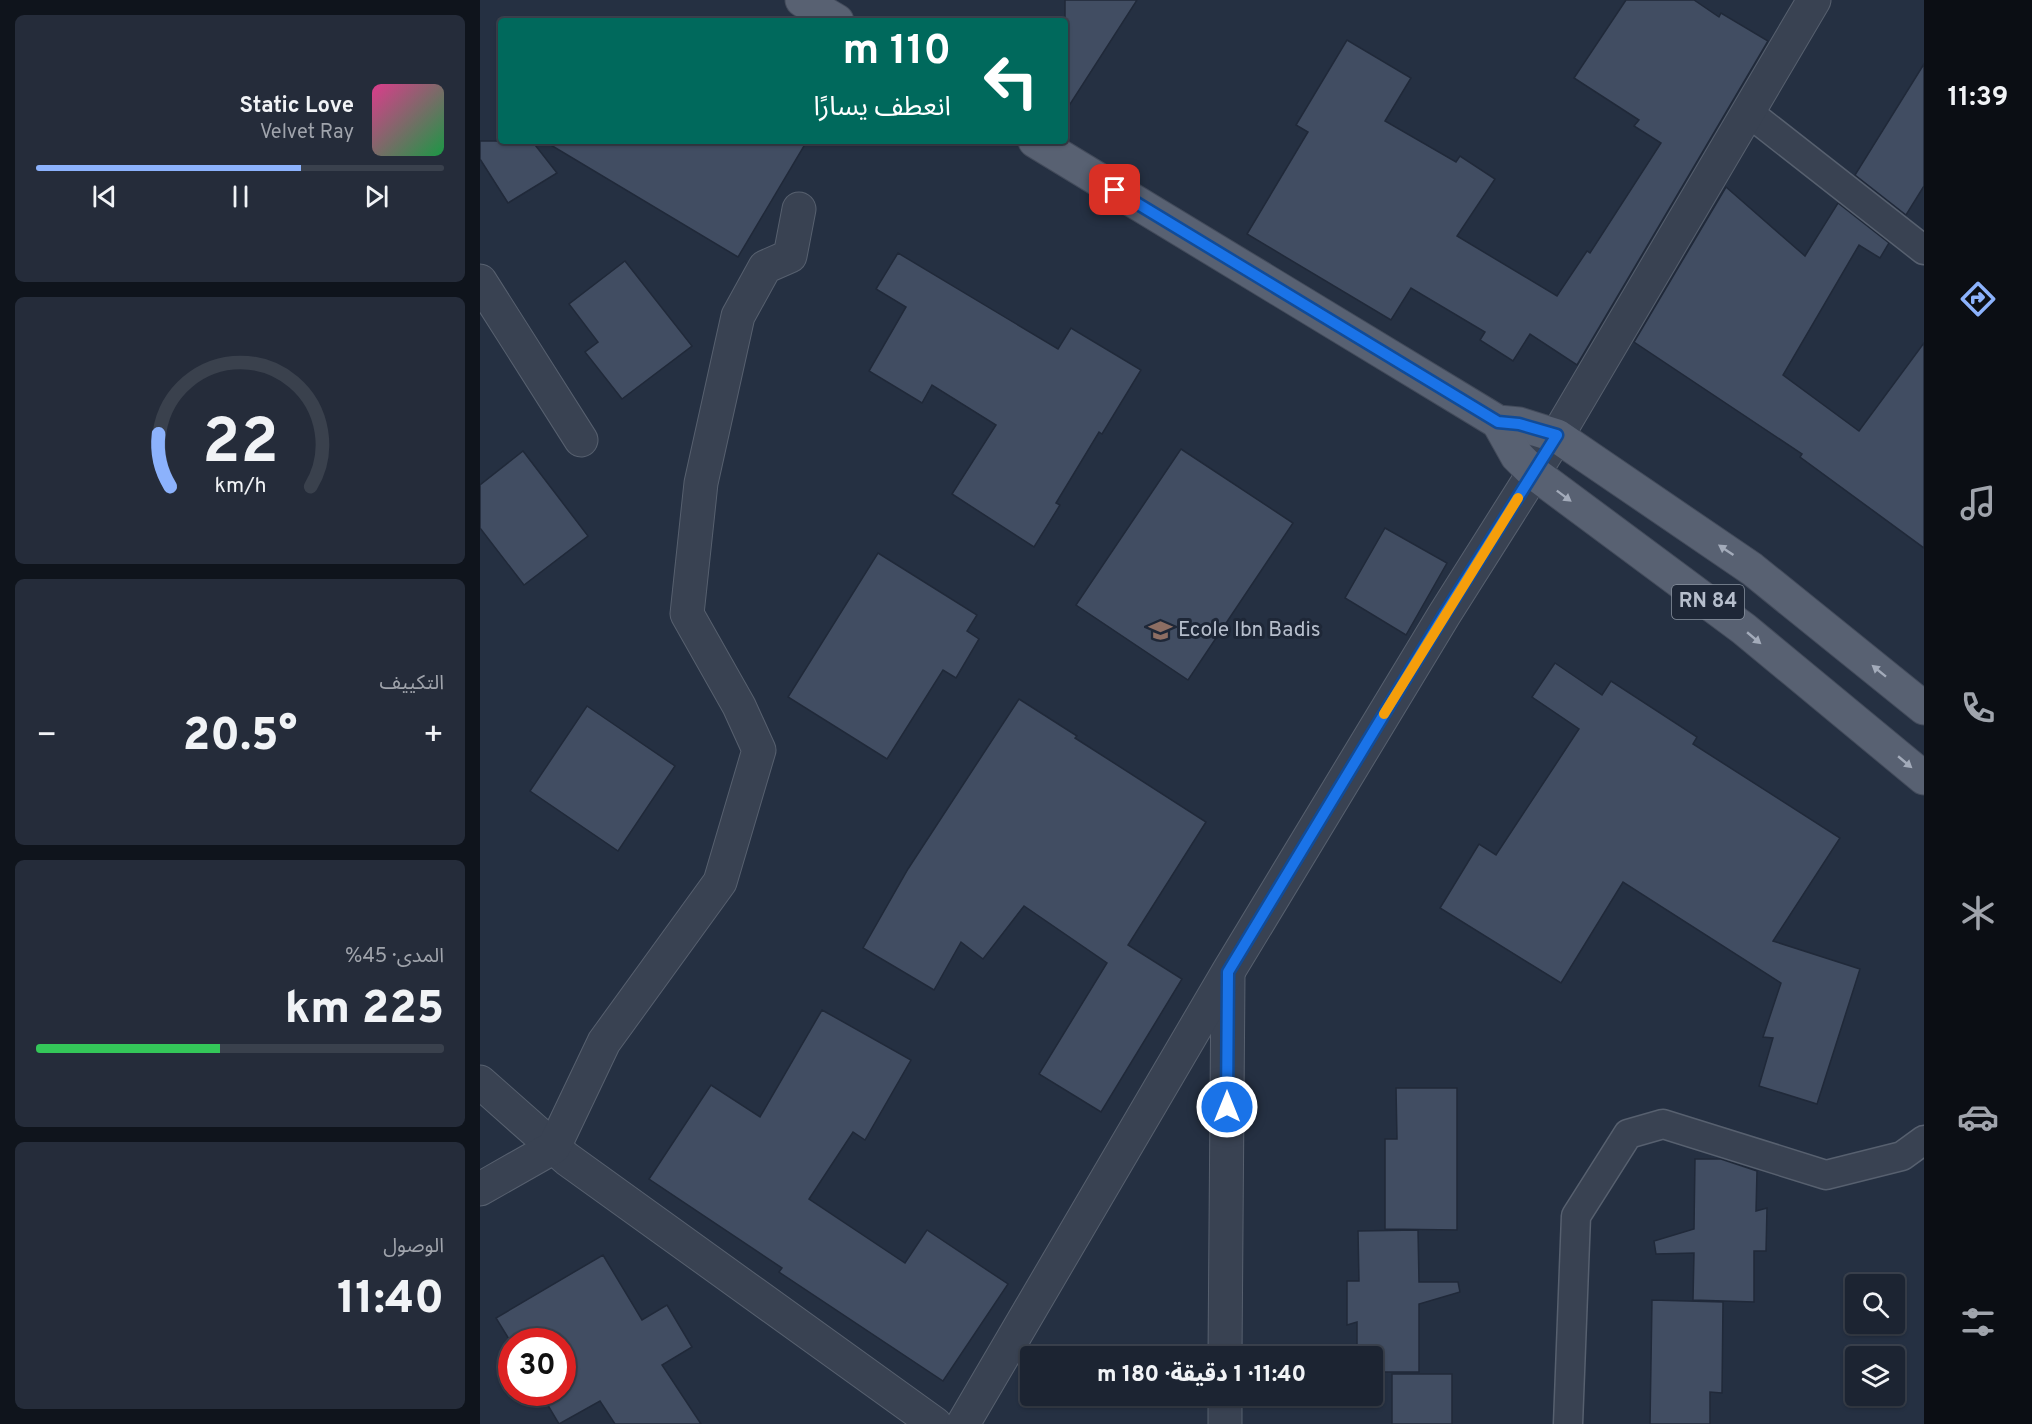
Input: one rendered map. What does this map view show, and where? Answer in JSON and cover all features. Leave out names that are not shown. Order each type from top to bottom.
[{"type":"main road","name":"RN 84","points":[[1040,144],[1498,422],[1519,424],[1557,435],[1752,568],[1924,708]]},
{"type":"main road","name":"RN 84","points":[[1498,422],[1517,456],[1534,473],[1744,629],[1924,778]]},
{"type":"street","points":[[963,1424],[1228,972],[1444,615],[1557,435],[1814,0]]},
{"type":"street","points":[[480,1189],[554,1147],[604,1042],[720,882],[759,750],[739,706],[687,614],[701,483],[738,316],[765,267],[790,256],[799,209]]},
{"type":"street","points":[[480,281],[581,440]]},
{"type":"street","points":[[1225,1346],[1228,972]]},
{"type":"street","points":[[480,1082],[567,1159],[935,1424]]},
{"type":"street","points":[[1225,1406],[1225,1424]]},
{"type":"lane","points":[[1748,112],[1924,250]]},
{"type":"lane","points":[[1569,1424],[1576,1216],[1628,1134],[1663,1124],[1826,1174],[1902,1156],[1924,1140]]},
{"type":"building","points":[[1065,0],[1137,0],[1068,107],[1068,18],[1065,18]]},
{"type":"building","points":[[1626,0],[1694,0],[1719,17],[1721,13],[1768,41],[1577,365],[1530,334],[1513,361],[1480,340],[1485,332],[1411,288],[1391,320],[1247,234],[1308,132],[1296,125],[1347,40],[1411,78],[1385,121],[1456,162],[1460,156],[1495,179],[1457,236],[1557,296],[1587,251],[1590,253],[1661,143],[1634,126],[1639,120],[1574,78]]},
{"type":"building","points":[[1924,64],[1924,186],[1906,215],[1855,175]]},
{"type":"building","points":[[480,141],[498,141],[498,144],[534,144],[557,173],[508,203],[480,159]]},
{"type":"building","points":[[549,144],[805,144],[738,257]]},
{"type":"building","points":[[1726,187],[1805,256],[1838,203],[1889,243],[1880,258],[1859,245],[1783,375],[1859,431],[1924,343],[1924,548],[1800,457],[1802,454],[1634,342]]},
{"type":"building","points":[[898,253],[1058,349],[1071,328],[1141,370],[1102,434],[1099,432],[1056,503],[1060,505],[1034,547],[952,494],[996,425],[932,385],[922,403],[869,371],[906,307],[876,289]]},
{"type":"building","points":[[625,261],[692,346],[622,399],[585,352],[598,342],[569,304]]},
{"type":"building","points":[[1181,449],[1293,523],[1188,680],[1076,605]]},
{"type":"building","points":[[523,451],[588,536],[524,585],[480,528],[480,485]]},
{"type":"building","points":[[1385,528],[1447,563],[1406,635],[1345,598]]},
{"type":"building","points":[[878,553],[977,615],[967,631],[979,639],[956,678],[943,670],[887,759],[788,697]]},
{"type":"building","points":[[1555,663],[1602,695],[1611,681],[1697,737],[1693,744],[1840,838],[1773,941],[1860,969],[1817,1104],[1759,1086],[1773,1038],[1763,1037],[1781,983],[1623,882],[1561,983],[1440,908],[1479,844],[1496,855],[1579,729],[1532,697]]},
{"type":"building","points":[[1019,699],[1077,736],[1075,738],[1206,822],[1128,945],[1182,979],[1101,1112],[1039,1074],[1107,963],[1024,906],[983,959],[961,942],[934,990],[863,948],[908,869]]},
{"type":"building","points":[[587,706],[675,766],[618,851],[530,791]]},
{"type":"building","points":[[822,1010],[911,1060],[865,1140],[853,1132],[809,1199],[905,1263],[927,1230],[1008,1284],[943,1381],[779,1272],[782,1268],[649,1179],[711,1085],[760,1117]]},
{"type":"building","points":[[1396,1088],[1457,1088],[1457,1230],[1385,1229],[1385,1139],[1397,1139]]},
{"type":"building","points":[[1695,1159],[1721,1159],[1757,1171],[1756,1211],[1767,1208],[1766,1251],[1754,1251],[1754,1302],[1693,1300],[1694,1253],[1656,1254],[1654,1241],[1694,1229]]},
{"type":"building","points":[[1418,1230],[1419,1282],[1458,1282],[1460,1292],[1419,1304],[1419,1372],[1383,1372],[1383,1346],[1357,1346],[1357,1322],[1347,1325],[1347,1281],[1359,1281],[1358,1231]]},
{"type":"building","points":[[603,1255],[642,1320],[667,1305],[692,1347],[662,1365],[701,1424],[615,1424],[600,1401],[559,1424],[548,1406],[576,1406],[576,1328],[502,1328],[496,1318]]},
{"type":"building","points":[[1652,1300],[1723,1302],[1722,1393],[1710,1392],[1710,1424],[1650,1424]]},
{"type":"building","points":[[1392,1374],[1452,1374],[1452,1424],[1392,1424]]},
{"type":"slow traffic","points":[[1384,714],[1518,498]]},
{"type":"place","name":"Ecole Ibn Badis","points":[[1160,630]]},
{"type":"route","points":[[1115,190],[1498,422],[1538,428],[1557,435],[1444,615],[1228,972],[1227,1107]]}]
